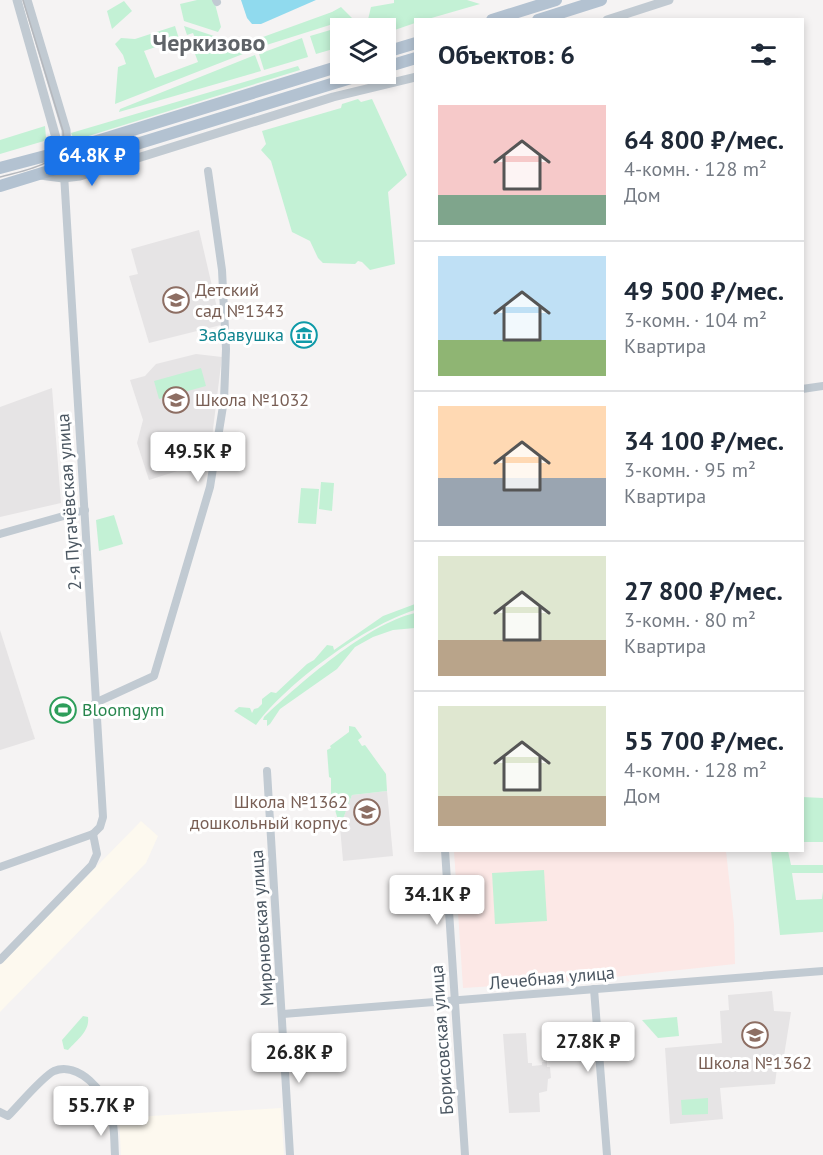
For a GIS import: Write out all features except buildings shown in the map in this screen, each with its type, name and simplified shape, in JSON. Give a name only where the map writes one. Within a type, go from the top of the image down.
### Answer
[{"type":"main road","points":[[498,18],[556,0]]},
{"type":"main road","points":[[544,18],[602,0]]},
{"type":"main road","points":[[396,49],[414,44]]},
{"type":"main road","points":[[396,64],[414,59]]},
{"type":"main road","points":[[0,168],[64,151],[330,69]]},
{"type":"main road","points":[[0,186],[37,174],[64,172],[333,84]]},
{"type":"street","points":[[17,0],[64,151]]},
{"type":"street","points":[[27,0],[66,130],[64,172],[80,176],[333,97],[414,77]]},
{"type":"street","points":[[613,18],[669,0]]},
{"type":"street","points":[[95,704],[154,676],[213,474],[224,400],[226,349],[222,270],[208,171]]},
{"type":"street","name":"2-я Пугачёвская улица","points":[[0,960],[92,865],[97,854],[93,834],[100,827],[103,817],[64,172]]},
{"type":"street","points":[[804,389],[823,386]]},
{"type":"street","points":[[0,534],[85,510]]},
{"type":"street","name":"Мироновская улица","points":[[267,771],[290,1155]]},
{"type":"street","points":[[0,867],[93,834]]},
{"type":"street","name":"Борисовская улица","points":[[445,852],[465,1155]]},
{"type":"street","name":"Лечебная улица","points":[[283,1014],[823,971]]},
{"type":"street","points":[[594,989],[607,1155]]},
{"type":"street","points":[[0,1112],[8,1116],[47,1076],[65,1068],[75,1071],[97,1089],[106,1101],[112,1116],[116,1155]]},
{"type":"shaded area","name":"Детский сад №1343","points":[[199,230],[221,325],[149,343],[129,276],[138,274],[131,249]]},
{"type":"shaded area","name":"Школа №1032","points":[[196,354],[222,357],[209,461],[149,480],[137,443],[143,420],[130,380],[145,376],[156,364]]},
{"type":"shaded area","points":[[52,388],[61,503],[0,517],[0,407]]},
{"type":"shaded area","points":[[0,630],[35,739],[0,750]]},
{"type":"shaded area","name":"Школа №1362 дошкольный корпус","points":[[387,791],[393,856],[343,861],[340,827],[352,795]]},
{"type":"shaded area","points":[[141,821],[158,836],[146,863],[0,1012],[0,965]]},
{"type":"shaded area","points":[[454,852],[726,852],[734,924],[735,964],[587,980],[463,988]]},
{"type":"shaded area","points":[[772,991],[774,1011],[791,1012],[783,1062],[777,1068],[775,1084],[720,1088],[723,1119],[670,1124],[665,1048],[722,1043],[720,1011],[729,1010],[728,995]]},
{"type":"shaded area","points":[[526,1033],[528,1063],[532,1063],[532,1066],[542,1065],[542,1062],[547,1061],[551,1078],[548,1079],[547,1091],[539,1093],[540,1112],[509,1113],[503,1034]]},
{"type":"shaded area","points":[[281,1108],[284,1155],[121,1155],[119,1118]]},
{"type":"green space","points":[[197,0],[214,0],[221,27],[218,32],[184,21],[180,4]]},
{"type":"green space","points":[[394,0],[467,0],[480,4],[431,18],[414,18],[414,23],[396,30],[396,18],[368,18],[371,7],[394,3]]},
{"type":"green space","points":[[124,1],[132,11],[112,29],[107,11]]},
{"type":"green space","points":[[341,7],[352,18],[330,18],[330,25],[257,48],[240,41],[252,41]]},
{"type":"green space","points":[[175,26],[179,39],[144,51],[155,78],[198,62],[194,51],[199,48],[193,33],[187,35],[184,26],[229,41],[248,52],[115,104],[118,67],[126,64],[115,44],[121,38],[135,39]]},
{"type":"green space","points":[[330,30],[330,50],[316,54],[310,36]]},
{"type":"green space","points":[[302,38],[308,57],[264,70],[259,54]]},
{"type":"green space","points":[[255,55],[261,71],[119,112],[120,109]]},
{"type":"green space","points":[[298,66],[300,70],[79,139],[73,137],[71,133]]},
{"type":"green space","points":[[358,99],[361,102],[372,99],[407,175],[388,192],[395,264],[370,270],[358,261],[355,264],[323,263],[310,241],[292,232],[271,161],[261,150],[266,144],[262,131],[341,108],[342,104]]},
{"type":"green space","points":[[45,126],[44,141],[0,154],[0,140]]},
{"type":"green space","points":[[201,368],[206,386],[159,399],[154,381]]},
{"type":"green space","points":[[321,482],[334,483],[332,511],[319,509]]},
{"type":"green space","points":[[301,488],[319,489],[316,524],[298,523]]},
{"type":"green space","points":[[114,515],[123,544],[99,551],[96,520]]},
{"type":"green space","points":[[414,604],[414,610],[373,629],[328,657],[287,691],[256,725],[234,711],[239,707],[250,708],[252,713],[262,704],[262,699],[271,692],[276,693],[314,660],[327,645],[333,646],[334,650],[383,616]]},
{"type":"green space","points":[[414,613],[414,628],[393,630],[355,647],[337,669],[280,709],[267,726],[267,720],[263,720],[264,717],[296,688],[335,656],[376,629]]},
{"type":"green space","points":[[349,726],[355,727],[362,737],[358,740],[362,746],[365,745],[386,774],[387,791],[352,795],[340,827],[331,796],[327,750],[349,732]]},
{"type":"green space","points":[[804,797],[823,798],[823,842],[804,842]]},
{"type":"green space","points":[[771,852],[788,852],[791,865],[823,865],[823,873],[792,873],[796,900],[822,899],[823,891],[823,932],[780,935]]},
{"type":"green space","points":[[544,870],[547,921],[495,924],[492,873]]},
{"type":"green space","points":[[83,1016],[88,1017],[85,1031],[68,1050],[64,1049],[62,1040]]},
{"type":"green space","points":[[677,1017],[679,1036],[658,1038],[642,1020]]},
{"type":"green space","points":[[708,1098],[708,1114],[682,1115],[681,1100]]},
{"type":"water","points":[[241,0],[316,0],[261,24],[252,24],[247,18]]},
{"type":"tram line","points":[[0,177],[43,164],[59,152],[63,142],[63,131],[23,0]]},
{"type":"place","name":"Детский сад №1343","points":[[176,300]]},
{"type":"place","name":"Забавушка","points":[[304,335]]},
{"type":"place","name":"Школа №1032","points":[[176,400]]},
{"type":"place","name":"Bloomgym","points":[[63,710]]},
{"type":"place","name":"Школа №1362 дошкольный корпус","points":[[367,812]]},
{"type":"place","name":"Школа №1362","points":[[755,1035]]},
{"type":"district","name":"Черкизово","points":[[209,43]]}]
